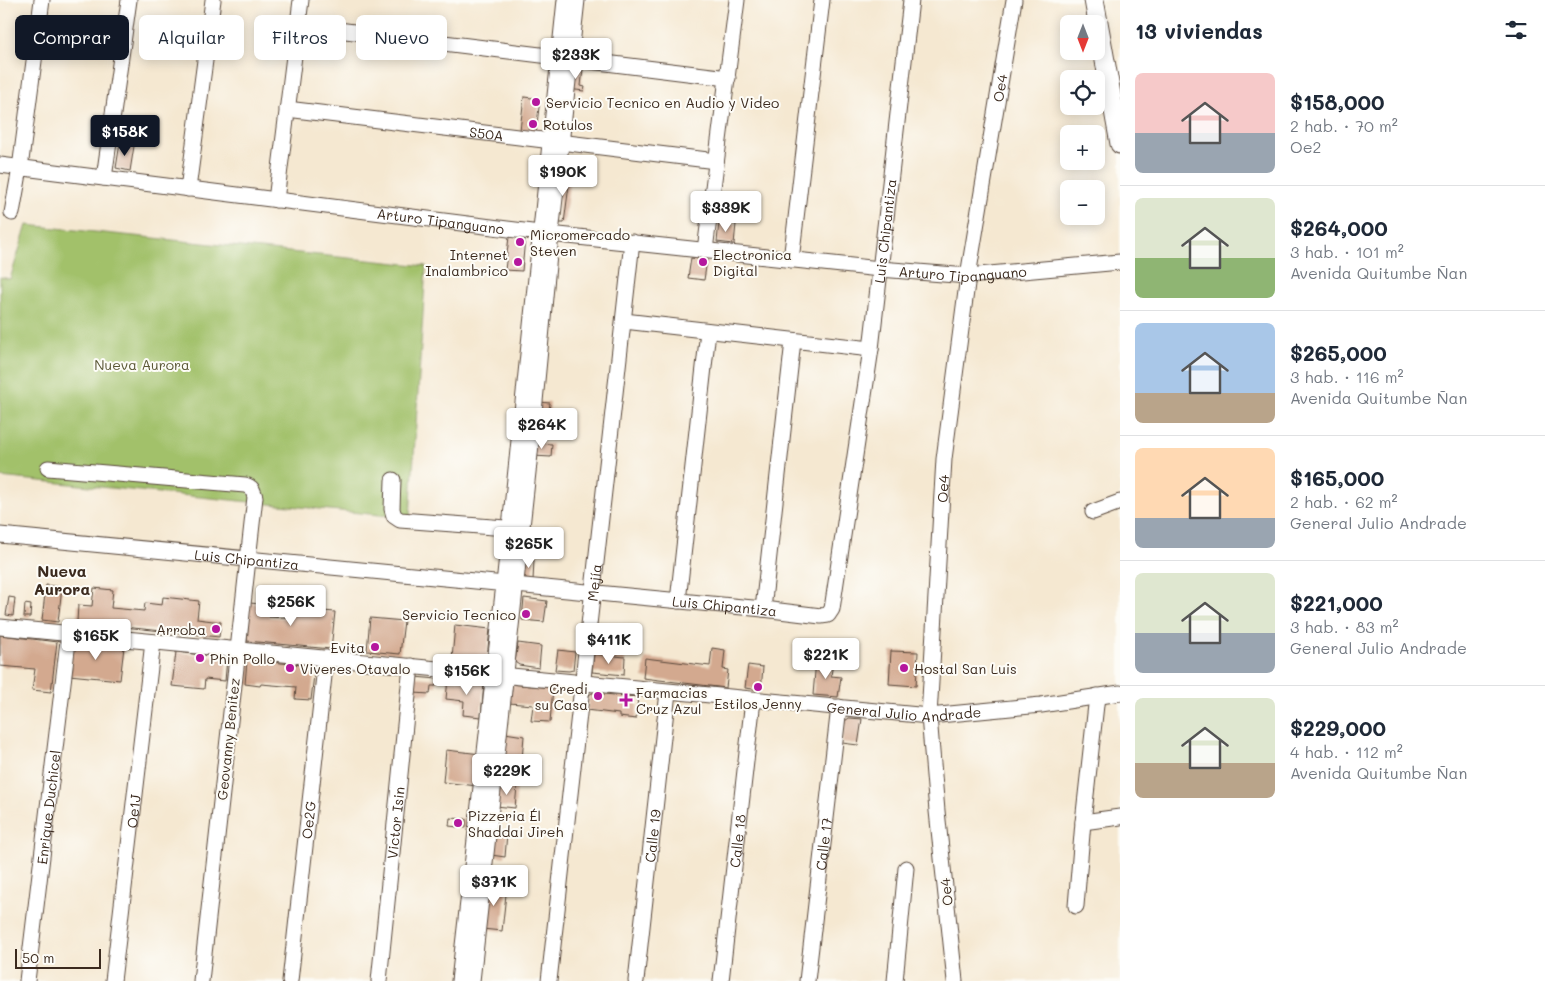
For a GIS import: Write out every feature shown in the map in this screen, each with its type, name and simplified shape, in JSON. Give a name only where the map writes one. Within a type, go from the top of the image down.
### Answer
[{"type":"main road","points":[[1094,0],[1115,80],[1120,144]]},
{"type":"street","points":[[12,213],[20,168],[42,0]]},
{"type":"street","points":[[104,178],[129,0]]},
{"type":"street","points":[[188,189],[213,0]]},
{"type":"street","points":[[299,15],[300,0]]},
{"type":"street","points":[[459,981],[510,585],[564,58],[565,0]]},
{"type":"street","points":[[564,58],[577,0]]},
{"type":"street","points":[[705,250],[738,0]]},
{"type":"street","points":[[791,260],[822,0]]},
{"type":"street","name":"Luis Chipantiza","points":[[0,535],[821,616],[828,615],[832,609],[871,349],[911,0]]},
{"type":"street","name":"Oe4","points":[[955,981],[929,716],[944,459],[968,276],[1014,0]]},
{"type":"street","points":[[346,31],[728,78]]},
{"type":"street","points":[[276,200],[293,60]]},
{"type":"street","name":"S50A","points":[[287,109],[716,161]]},
{"type":"street","name":"Arturo Tipanguano","points":[[0,165],[546,233],[880,269],[968,276],[1120,262]]},
{"type":"street","name":"Mejía","points":[[549,981],[632,242]]},
{"type":"street","points":[[624,322],[871,349]]},
{"type":"street","points":[[678,601],[708,331]]},
{"type":"street","points":[[763,609],[793,341]]},
{"type":"street","name":"Geovanny Benitez","points":[[48,468],[245,484],[254,490],[256,497],[202,981]]},
{"type":"street","points":[[393,480],[392,509],[394,516],[400,520],[515,529]]},
{"type":"street","points":[[1093,512],[1120,502]]},
{"type":"street","name":"General Julio Andrade","points":[[0,627],[929,716],[1041,706],[1120,693]]},
{"type":"street","name":"Enrique Duchicel","points":[[27,981],[69,633]]},
{"type":"street","name":"Oe1J","points":[[113,981],[153,642]]},
{"type":"street","name":"Oe2G","points":[[290,981],[326,658]]},
{"type":"street","name":"Victor Isin","points":[[379,981],[411,666]]},
{"type":"street","points":[[472,981],[499,675]]},
{"type":"street","name":"Calle 19","points":[[636,981],[668,692]]},
{"type":"street","points":[[1076,906],[1097,696]]},
{"type":"street","name":"Calle 18","points":[[721,981],[753,700]]},
{"type":"street","name":"Calle 17","points":[[807,981],[839,707]]},
{"type":"street","points":[[1083,822],[1120,817]]},
{"type":"street","points":[[895,981],[906,868]]},
{"type":"green space","name":"Nueva Aurora","points":[[27,225],[426,266],[410,518],[0,477],[0,277],[10,279]]},
{"type":"building","points":[[576,44],[590,45],[589,52],[575,50]]},
{"type":"building","points":[[571,68],[583,69],[581,86],[585,87],[584,91],[568,89]]},
{"type":"building","points":[[524,97],[540,99],[536,132],[520,130]]},
{"type":"building","points":[[120,143],[134,146],[130,171],[116,168]]},
{"type":"building","points":[[559,177],[570,178],[564,223],[559,223]]},
{"type":"building","points":[[719,222],[736,224],[734,244],[717,242]]},
{"type":"building","points":[[509,237],[525,238],[522,271],[505,270]]},
{"type":"building","points":[[691,258],[707,260],[704,280],[688,278]]},
{"type":"building","points":[[538,402],[550,403],[548,420],[537,419]]},
{"type":"building","points":[[534,443],[552,444],[551,457],[533,456]]},
{"type":"building","points":[[525,559],[534,560],[533,580],[528,580],[524,575]]},
{"type":"building","points":[[46,585],[62,587],[58,622],[42,620]]},
{"type":"building","points":[[94,588],[113,590],[111,608],[144,611],[145,603],[162,605],[163,597],[199,601],[197,619],[221,622],[219,637],[77,622],[78,605],[92,606]]},
{"type":"building","points":[[9,597],[15,598],[13,616],[6,615]]},
{"type":"building","points":[[524,598],[547,601],[544,622],[522,620]]},
{"type":"building","points":[[250,603],[270,605],[269,617],[285,618],[286,608],[335,612],[331,649],[247,641]]},
{"type":"building","points":[[25,604],[31,605],[30,617],[24,617]]},
{"type":"building","points":[[370,618],[404,621],[400,654],[367,651]]},
{"type":"building","points":[[455,625],[490,629],[487,658],[481,662],[452,659]]},
{"type":"building","points":[[0,635],[57,642],[51,692],[32,690],[35,669],[0,666]]},
{"type":"building","points":[[73,641],[124,647],[120,680],[69,675]]},
{"type":"building","points":[[518,643],[541,646],[539,668],[519,665],[515,662]]},
{"type":"building","points":[[712,648],[725,650],[723,669],[728,670],[726,688],[643,678],[645,658],[710,666]]},
{"type":"building","points":[[558,650],[575,652],[573,670],[555,670]]},
{"type":"building","name":"Hostal San Luis","points":[[891,651],[918,652],[916,686],[889,684]]},
{"type":"building","points":[[176,652],[227,658],[225,681],[205,679],[204,689],[172,686]]},
{"type":"building","points":[[594,654],[625,657],[624,675],[592,672]]},
{"type":"building","points":[[247,660],[315,666],[311,700],[295,699],[296,687],[245,684]]},
{"type":"building","points":[[816,660],[833,662],[831,676],[841,677],[838,697],[813,695]]},
{"type":"building","points":[[748,665],[763,667],[761,690],[745,688]]},
{"type":"building","points":[[415,677],[437,679],[436,686],[431,686],[430,694],[414,693]]},
{"type":"building","points":[[448,679],[484,683],[481,717],[463,715],[464,701],[446,699]]},
{"type":"building","points":[[510,684],[553,688],[550,722],[531,721],[533,705],[509,703]]},
{"type":"building","points":[[592,693],[638,697],[636,719],[619,717],[619,714],[587,710],[589,695]]},
{"type":"building","points":[[849,718],[862,719],[858,745],[842,743],[845,721]]},
{"type":"building","points":[[505,733],[524,736],[522,759],[502,757]]},
{"type":"building","points":[[446,750],[481,754],[477,786],[443,782]]},
{"type":"building","points":[[498,784],[517,786],[515,808],[496,806]]},
{"type":"building","name":"Pizzeria Él Shaddai Jireh","points":[[450,818],[466,819],[466,828],[449,826]]},
{"type":"building","points":[[493,831],[507,833],[505,857],[491,855]]},
{"type":"building","points":[[487,883],[507,885],[502,931],[482,929]]},
{"type":"place","name":"Servicio Tecnico en Audio y Video","points":[[536,102]]},
{"type":"place","name":"Rotulos","points":[[533,124]]},
{"type":"place","name":"Micromercado Steven","points":[[520,242]]},
{"type":"place","name":"Internet Inalambrico","points":[[518,262]]},
{"type":"place","name":"Electronica Digital","points":[[703,262]]},
{"type":"place","name":"Servicio Tecnico","points":[[526,614]]},
{"type":"place","name":"Arroba","points":[[216,629]]},
{"type":"place","name":"Evita","points":[[375,647]]},
{"type":"place","name":"Phin Pollo","points":[[200,658]]},
{"type":"place","name":"Viveres Otavalo","points":[[290,668]]},
{"type":"place","name":"Hostal San Luis","points":[[904,668]]},
{"type":"place","name":"Estilos Jenny","points":[[758,687]]},
{"type":"place","name":"Credi su Casa","points":[[598,696]]},
{"type":"place","name":"Farmacias Cruz Azul","points":[[626,700]]},
{"type":"place","name":"Pizzeria Él Shaddai Jireh","points":[[458,823]]},
{"type":"district","name":"Nueva Aurora","points":[[62,579]]}]
